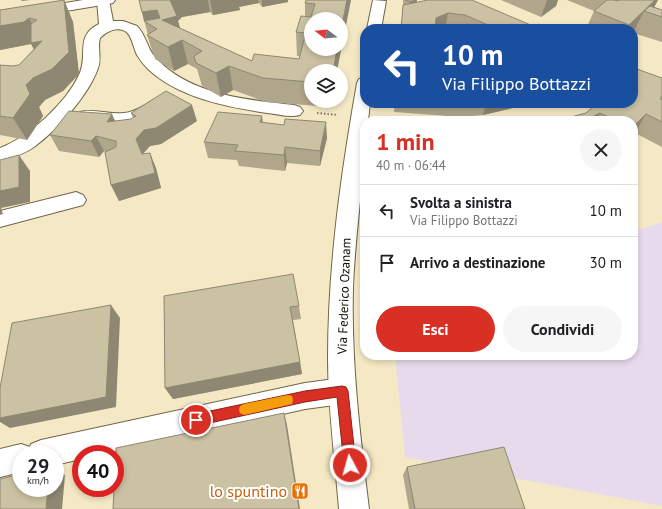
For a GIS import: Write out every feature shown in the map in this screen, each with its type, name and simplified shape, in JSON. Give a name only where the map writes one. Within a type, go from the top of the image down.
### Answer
[{"type":"street","points":[[0,18],[106,0],[107,26]]},
{"type":"street","points":[[375,24],[380,0]]},
{"type":"street","points":[[0,155],[26,143],[41,132],[81,86],[88,74],[92,60],[92,39],[99,31],[107,26],[122,24],[132,28],[137,35],[145,54],[152,63],[164,74],[204,95],[221,100],[294,111]]},
{"type":"street","points":[[59,112],[128,120],[162,102],[185,86]]},
{"type":"street","name":"Via Federico Ozanam","points":[[354,509],[342,391],[342,295],[349,196],[361,108]]},
{"type":"street","points":[[0,220],[76,200]]},
{"type":"street","points":[[64,449],[305,396],[342,391]]},
{"type":"street","points":[[0,463],[12,460]]},
{"type":"path","points":[[294,111],[359,117]]},
{"type":"shaded area","points":[[662,222],[662,506],[405,457],[395,360],[638,360],[638,230]]},
{"type":"building","points":[[64,0],[69,52],[52,69],[33,78],[26,85],[30,94],[13,118],[0,116],[0,65],[19,65],[42,41],[31,43],[31,24],[37,20],[29,18],[24,22],[0,26],[0,10]]},
{"type":"building","points":[[139,0],[170,0],[177,16],[162,20],[252,61],[254,54],[299,59],[304,40],[304,56],[336,56],[334,64],[304,64],[304,81],[263,78],[229,66],[216,73],[196,63],[194,56],[202,51],[182,40],[168,47],[147,35],[157,29],[144,21],[160,18],[157,10],[142,12]]},
{"type":"building","points":[[306,0],[347,0],[345,12],[313,12],[315,4],[305,3]]},
{"type":"building","points":[[405,0],[416,0],[410,2]]},
{"type":"building","points":[[428,0],[472,0],[528,24],[486,24],[465,15],[448,13],[436,18],[435,24],[401,24],[403,5]]},
{"type":"building","points":[[607,0],[655,0],[630,24],[626,24],[594,11]]},
{"type":"building","points":[[650,6],[662,10],[662,17],[644,11]]},
{"type":"building","points":[[301,16],[304,16],[304,33],[296,32]]},
{"type":"building","points":[[638,69],[662,78],[662,96],[660,99],[662,99],[662,122],[646,114],[638,122],[638,116],[606,116],[600,113],[594,116],[575,116],[586,113],[592,108],[638,108]]},
{"type":"building","points":[[166,91],[192,105],[156,128],[144,130],[136,139],[142,154],[150,153],[155,173],[111,185],[105,152],[116,147],[116,141],[96,136],[91,141],[50,135],[69,111],[112,114],[107,122],[131,119],[136,116],[131,113]]},
{"type":"building","points":[[218,112],[262,116],[260,122],[284,125],[285,119],[326,122],[320,151],[285,147],[284,155],[235,151],[238,145],[204,142]]},
{"type":"building","points":[[19,155],[19,187],[0,191],[0,160]]},
{"type":"building","points":[[293,274],[299,306],[290,307],[300,362],[165,388],[164,296]]},
{"type":"building","points":[[111,305],[106,397],[0,418],[0,388],[12,323]]},
{"type":"building","points":[[284,413],[299,509],[113,509],[114,497],[124,497],[124,446]]},
{"type":"building","points":[[504,447],[525,509],[415,509],[407,467]]},
{"type":"building","points":[[12,476],[12,497],[47,497],[46,509],[0,509],[0,479]]},
{"type":"slow traffic","points":[[244,410],[288,400]]},
{"type":"place","name":"lo spuntino","points":[[300,491]]},
{"type":"route","points":[[196,420],[305,396],[342,391],[350,465]]}]
